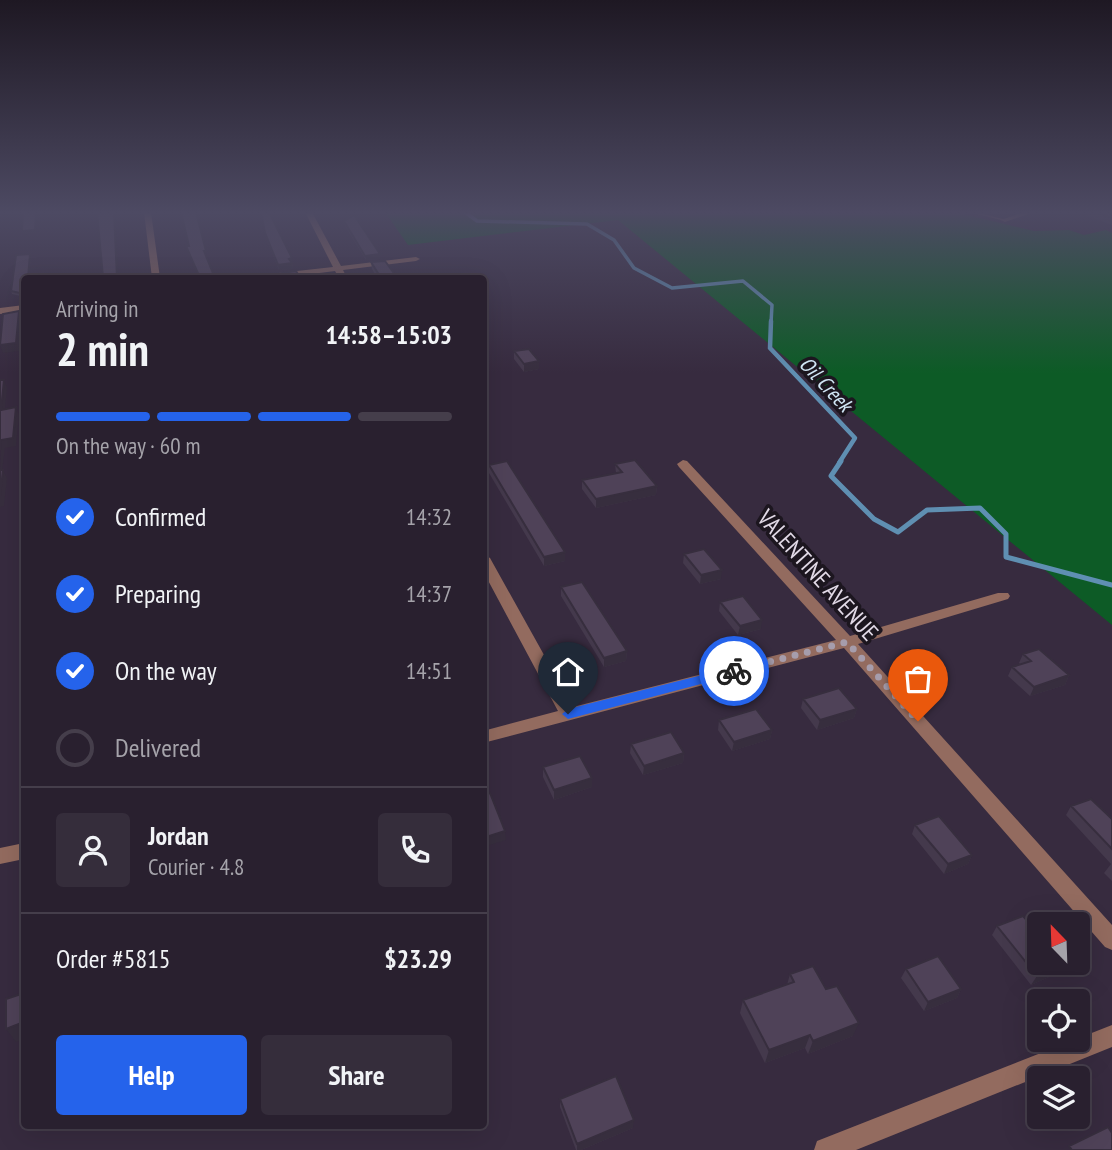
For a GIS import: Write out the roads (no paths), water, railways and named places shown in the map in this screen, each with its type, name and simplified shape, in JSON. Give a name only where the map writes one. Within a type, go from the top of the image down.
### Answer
[{"type":"street","points":[[336,266],[341,275]]},
{"type":"street","points":[[287,275],[364,266]]},
{"type":"street","points":[[0,311],[21,308]]},
{"type":"street","name":"VALENTINE AVENUE","points":[[683,464],[847,642],[1112,940]]},
{"type":"street","points":[[487,565],[568,714]]},
{"type":"street","points":[[487,736],[847,642],[1003,596]]},
{"type":"street","points":[[0,856],[21,852]]},
{"type":"street","points":[[826,1150],[1112,1036]]},
{"type":"waterway","name":"Oil Creek","points":[[632,266],[672,288],[743,281],[772,305],[771,323]]},
{"type":"waterway","name":"Oil Creek","points":[[771,321],[770,348],[855,438],[839,463]]},
{"type":"waterway","name":"Oil Creek","points":[[841,461],[831,476],[874,519],[898,532],[927,510],[980,508],[1006,534],[1006,557],[1112,585]]}]
